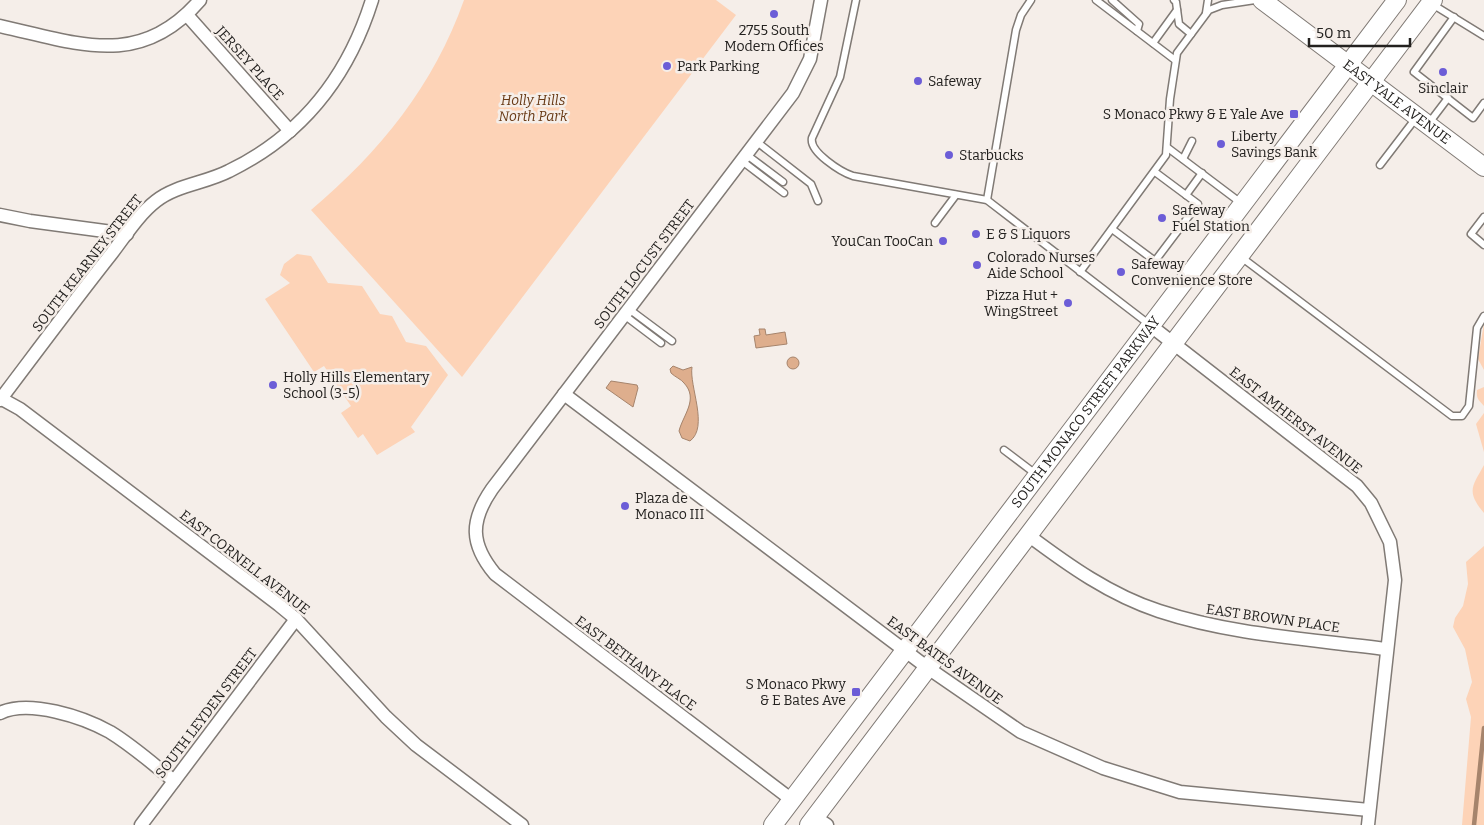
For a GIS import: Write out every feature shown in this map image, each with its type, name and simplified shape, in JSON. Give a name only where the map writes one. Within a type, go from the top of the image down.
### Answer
[{"type":"main road","name":"EAST YALE AVENUE","points":[[1262,0],[1484,167]]},
{"type":"main road","name":"SOUTH MONACO STREET PARKWAY","points":[[773,825],[1397,0]]},
{"type":"main road","name":"SOUTH MONACO STREET PARKWAY","points":[[817,822],[928,668],[1432,2]]},
{"type":"street","points":[[0,26],[81,44],[107,47],[149,39],[187,15],[200,0]]},
{"type":"street","name":"SOUTH KEARNEY STREET","points":[[0,399],[147,209],[160,198],[175,190],[204,182],[230,171],[290,131],[309,113],[341,73],[362,31],[372,0]]},
{"type":"street","name":"SOUTH LOCUST STREET","points":[[476,538],[476,517],[484,500],[757,142],[804,74],[813,46],[821,0]]},
{"type":"street","name":"JERSEY PLACE","points":[[187,15],[290,131]]},
{"type":"street","points":[[0,214],[30,221],[127,234]]},
{"type":"street","name":"EAST AMHERST AVENUE","points":[[1151,326],[1340,472],[1371,502],[1390,542],[1395,580],[1368,825]]},
{"type":"street","name":"EAST BATES AVENUE","points":[[564,394],[928,668],[1021,732],[1111,770],[1180,792],[1369,810]]},
{"type":"street","name":"EAST CORNELL AVENUE","points":[[0,399],[66,444],[296,619],[386,717],[416,745],[522,825]]},
{"type":"street","name":"EAST BROWN PLACE","points":[[1028,535],[1060,559],[1102,586],[1157,611],[1218,628],[1386,649]]},
{"type":"street","name":"EAST BETHANY PLACE","points":[[476,538],[486,563],[508,584],[792,800]]},
{"type":"street","name":"SOUTH LEYDEN STREET","points":[[141,825],[296,619]]},
{"type":"street","points":[[0,713],[21,707],[33,707],[93,725],[115,736],[174,781]]},
{"type":"lane","points":[[856,0],[840,77],[816,130],[812,146],[848,174],[987,200],[1151,326]]},
{"type":"lane","points":[[987,200],[1016,30],[1021,15],[1031,0]]},
{"type":"lane","points":[[1096,0],[1175,60]]},
{"type":"lane","points":[[1112,0],[1140,24],[1137,31]]},
{"type":"lane","points":[[1174,0],[1176,2],[1179,24],[1191,34]]},
{"type":"lane","points":[[1206,14],[1208,0]]},
{"type":"lane","points":[[1243,204],[1166,145],[1177,53],[1206,14],[1222,5],[1255,0]]},
{"type":"lane","points":[[1432,2],[1484,36]]},
{"type":"lane","points":[[1153,43],[1177,10]]},
{"type":"lane","points":[[1454,17],[1414,72],[1473,118],[1484,103]]},
{"type":"lane","points":[[1380,165],[1422,121],[1448,98]]},
{"type":"lane","points":[[1183,159],[1192,141]]},
{"type":"lane","points":[[757,142],[809,182],[818,201]]},
{"type":"lane","points":[[1080,272],[1155,172],[1168,148]]},
{"type":"lane","points":[[744,158],[783,182]]},
{"type":"lane","points":[[744,158],[784,193]]},
{"type":"lane","points":[[1112,228],[1155,261],[1198,204],[1155,172]]},
{"type":"lane","points":[[1186,195],[1202,173]]},
{"type":"lane","points":[[935,223],[956,195]]},
{"type":"lane","points":[[1484,217],[1471,234],[1484,245]]},
{"type":"lane","points":[[1240,256],[1452,416],[1462,416],[1469,406],[1477,328],[1484,316]]},
{"type":"lane","points":[[627,312],[672,341]]},
{"type":"lane","points":[[627,312],[661,343]]},
{"type":"lane","points":[[1004,450],[1038,476]]},
{"type":"green space","name":"Holly Hills North Park","points":[[464,0],[716,0],[736,15],[462,377],[311,210],[360,165],[382,140],[421,89],[452,31]]},
{"type":"green space","points":[[297,254],[311,256],[328,283],[362,286],[380,314],[392,316],[406,342],[426,346],[448,375],[411,427],[415,432],[377,455],[363,434],[358,438],[341,413],[351,406],[324,366],[314,372],[265,299],[290,283],[280,275],[284,264]]},
{"type":"green space","points":[[1484,323],[1484,370],[1478,359]]},
{"type":"green space","points":[[1484,387],[1484,406],[1478,399],[1477,390]]},
{"type":"green space","points":[[1484,413],[1484,452],[1476,424]]},
{"type":"green space","points":[[1484,465],[1484,513],[1478,506],[1473,489]]},
{"type":"green space","points":[[1484,546],[1484,825],[1462,825],[1471,717],[1466,699],[1472,682],[1465,649],[1453,627],[1455,618],[1463,606],[1468,584],[1466,562]]},
{"type":"shaded area","points":[[759,329],[765,329],[766,335],[785,332],[787,344],[756,348],[754,336],[760,335]]},
{"type":"shaded area","points":[[793,357],[799,363],[793,369],[787,363]]},
{"type":"shaded area","points":[[673,366],[683,370],[692,367],[698,426],[695,435],[690,441],[682,438],[679,431],[689,407],[690,395],[684,383],[671,373],[670,369]]},
{"type":"shaded area","points":[[611,381],[637,385],[638,388],[633,407],[606,388]]},
{"type":"waterway","points":[[1474,825],[1484,728]]},
{"type":"place","name":"2755 South Modern Offices","points":[[774,14]]},
{"type":"place","name":"Park Parking","points":[[667,66]]},
{"type":"place","name":"Sinclair","points":[[1443,72]]},
{"type":"place","name":"Safeway","points":[[918,81]]},
{"type":"place","name":"S Monaco Pkwy & E Yale Ave","points":[[1294,114]]},
{"type":"place","name":"Liberty Savings Bank","points":[[1221,144]]},
{"type":"place","name":"Starbucks","points":[[949,155]]},
{"type":"place","name":"Safeway Fuel Station","points":[[1162,218]]},
{"type":"place","name":"E & S Liquors","points":[[976,234]]},
{"type":"place","name":"YouCan TooCan","points":[[943,241]]},
{"type":"place","name":"Colorado Nurses Aide School","points":[[977,265]]},
{"type":"place","name":"Safeway Convenience Store","points":[[1121,272]]},
{"type":"place","name":"Pizza Hut + WingStreet","points":[[1068,303]]},
{"type":"place","name":"Holly Hills Elementary School (3-5)","points":[[273,385]]},
{"type":"place","name":"Plaza de Monaco III","points":[[625,506]]},
{"type":"place","name":"S Monaco Pkwy & E Bates Ave","points":[[856,692]]}]
